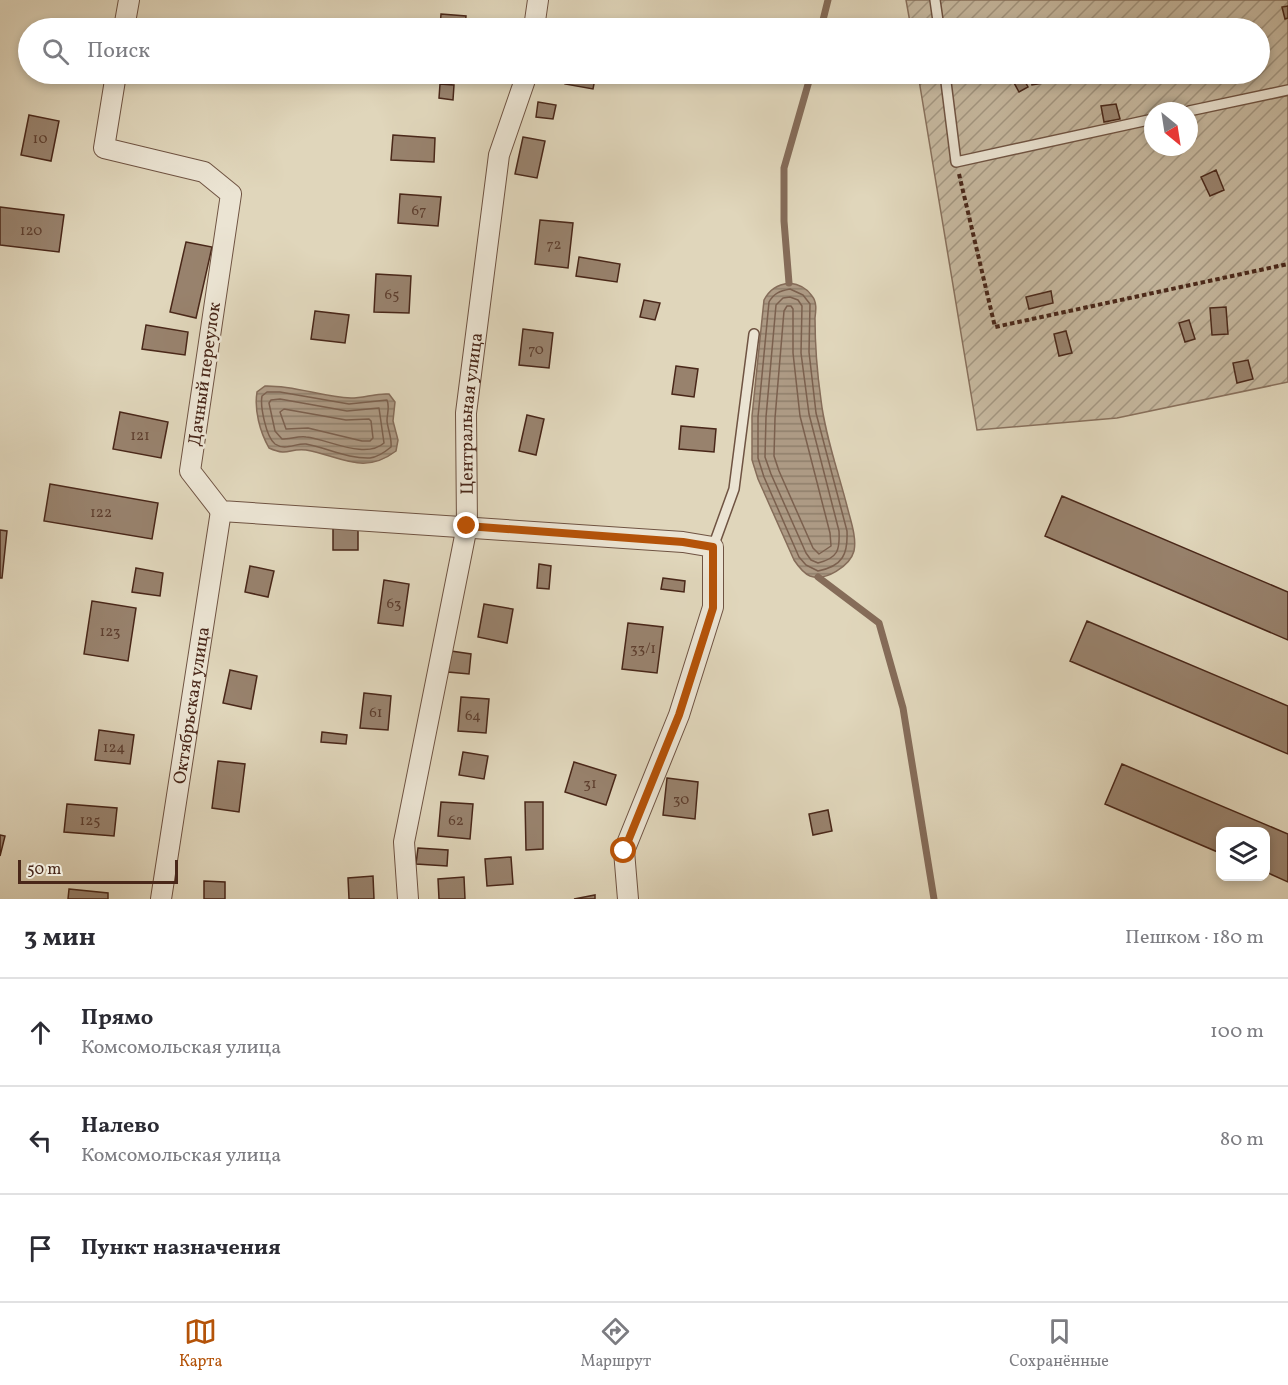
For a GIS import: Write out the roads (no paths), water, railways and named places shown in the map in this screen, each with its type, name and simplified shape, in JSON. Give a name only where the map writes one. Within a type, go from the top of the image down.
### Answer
[{"type":"street","points":[[126,18],[129,0]]},
{"type":"street","points":[[535,18],[538,0]]},
{"type":"street","name":"Дачный переулок","points":[[114,84],[104,148],[204,172],[231,194],[190,471],[221,511]]},
{"type":"street","name":"Центральная улица","points":[[408,899],[405,842],[467,526],[466,413],[499,155],[524,84]]},
{"type":"street","points":[[221,511],[467,526],[683,542],[713,547],[713,608],[679,715],[624,851],[628,899]]},
{"type":"street","name":"Октябрьская улица","points":[[161,899],[221,511]]},
{"type":"lane","points":[[935,0],[938,18]]},
{"type":"lane","points":[[946,84],[956,162],[1144,121]]},
{"type":"lane","points":[[1198,109],[1288,90]]},
{"type":"lane","points":[[713,547],[734,489],[754,334]]},
{"type":"water","points":[[789,283],[799,285],[814,298],[816,359],[823,413],[855,540],[854,551],[848,562],[823,577],[807,575],[794,560],[758,479],[752,460],[752,416],[764,300],[774,288]]},
{"type":"water","points":[[265,386],[287,387],[351,398],[389,394],[395,402],[393,421],[398,440],[396,451],[373,462],[362,463],[306,450],[285,452],[269,448],[260,428],[256,406],[257,392]]},
{"type":"waterway","points":[[824,18],[828,0]]},
{"type":"waterway","points":[[789,283],[784,221],[784,168],[808,84]]},
{"type":"waterway","points":[[818,577],[879,623],[903,708],[934,899]]}]
